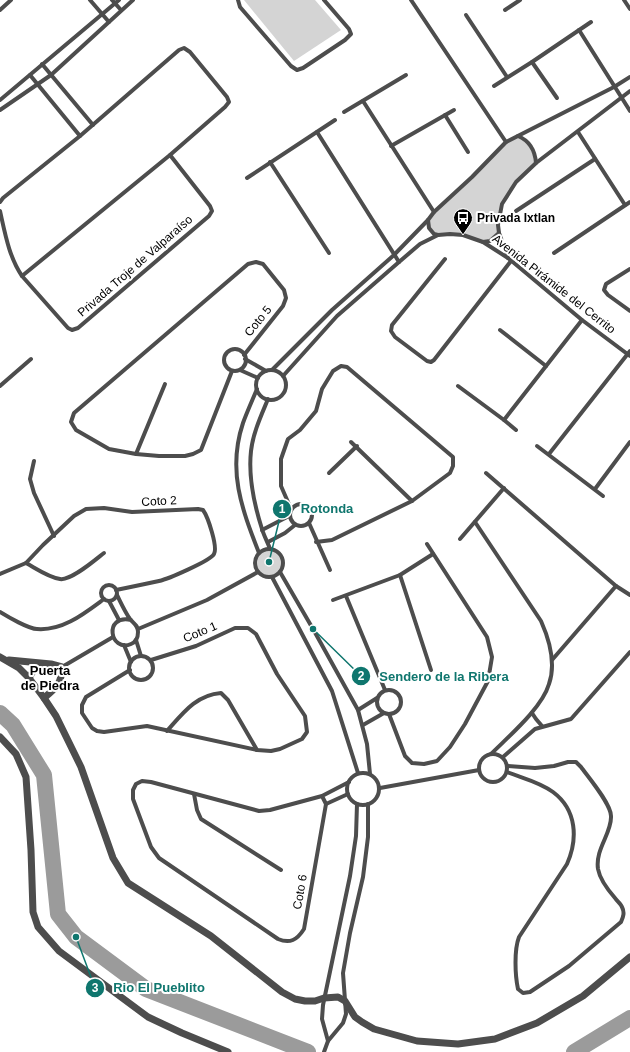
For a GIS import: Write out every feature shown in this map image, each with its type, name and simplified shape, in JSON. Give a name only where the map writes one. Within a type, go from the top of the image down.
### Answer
[{"type":"street","points":[[0,10],[11,0]]},
{"type":"street","points":[[90,0],[109,22]]},
{"type":"street","points":[[0,100],[102,14],[114,2],[119,0]]},
{"type":"street","points":[[0,110],[51,74],[133,0]]},
{"type":"street","points":[[238,0],[240,7],[291,66],[297,70],[303,68],[345,40],[350,34],[349,29],[324,0]]},
{"type":"street","points":[[411,0],[506,142]]},
{"type":"street","points":[[505,10],[520,0]]},
{"type":"street","points":[[624,0],[630,9]]},
{"type":"street","points":[[114,2],[121,10]]},
{"type":"street","points":[[466,15],[507,77]]},
{"type":"street","points":[[494,86],[591,22]]},
{"type":"street","points":[[579,30],[630,111]]},
{"type":"street","points":[[0,202],[93,125],[179,50],[184,48],[190,52],[227,97],[229,102],[170,155],[22,276]]},
{"type":"street","points":[[532,62],[557,98]]},
{"type":"street","points":[[42,64],[93,125]]},
{"type":"street","points":[[30,75],[80,136]]},
{"type":"street","points":[[344,112],[406,76]]},
{"type":"street","points":[[272,370],[332,310],[394,255],[434,212],[472,177],[506,142],[630,77]]},
{"type":"street","points":[[445,259],[392,325],[391,331],[395,337],[427,361],[431,362],[509,260],[498,225],[502,204],[516,182],[536,163],[578,132],[621,97],[630,92]]},
{"type":"street","points":[[363,101],[434,212]]},
{"type":"street","points":[[391,146],[454,110]]},
{"type":"street","points":[[445,115],[468,152]]},
{"type":"street","points":[[247,178],[335,120]]},
{"type":"street","points":[[317,132],[399,262]]},
{"type":"street","points":[[578,132],[625,205]]},
{"type":"street","points":[[518,136],[526,139],[533,148],[536,163]]},
{"type":"street","name":"Privada Troje de Valparaíso","points":[[0,211],[16,267],[22,276],[68,328],[72,330],[78,328],[209,216],[212,211],[210,206],[170,155]]},
{"type":"street","points":[[516,211],[595,159]]},
{"type":"street","points":[[270,162],[329,253]]},
{"type":"street","points":[[554,253],[630,202]]},
{"type":"street","points":[[428,220],[429,228],[434,234],[438,235]]},
{"type":"street","points":[[483,242],[490,241],[499,232]]},
{"type":"street","points":[[283,376],[338,316],[420,244],[438,235]]},
{"type":"street","name":"Avenida Pirámide del Cerrito","points":[[438,235],[463,235],[483,242],[509,260],[582,320],[629,354]]},
{"type":"street","name":"Coto 5","points":[[136,454],[109,449],[76,430],[71,422],[74,413],[248,264],[256,262],[263,264],[284,290],[286,298],[283,306],[245,357]]},
{"type":"street","points":[[630,268],[606,284],[604,290],[608,295],[630,311]]},
{"type":"street","points":[[504,420],[582,320]]},
{"type":"street","points":[[500,330],[546,366]]},
{"type":"street","points":[[258,378],[240,370],[232,371],[228,369],[224,363],[227,352],[238,350],[245,357],[266,371]]},
{"type":"street","points":[[549,454],[629,354]]},
{"type":"street","points":[[240,370],[245,364],[245,357]]},
{"type":"street","points":[[0,386],[31,359]]},
{"type":"street","points":[[291,509],[293,506],[300,504],[308,506],[312,512],[309,523],[302,527],[295,525],[291,521],[291,509],[281,486],[282,459],[288,439],[300,430],[316,411],[322,389],[332,371],[341,366],[347,367],[453,457],[453,466],[450,473],[412,501],[332,540],[316,542]]},
{"type":"street","points":[[272,370],[283,376],[285,381],[284,391],[277,398],[268,399],[261,396],[256,384],[261,374],[272,370]]},
{"type":"street","points":[[165,384],[136,454],[185,456],[201,450],[232,371]]},
{"type":"street","points":[[458,386],[516,430]]},
{"type":"street","points":[[257,389],[243,424],[237,448],[236,471],[240,498],[260,553]]},
{"type":"street","points":[[268,399],[256,429],[251,450],[250,469],[252,493],[262,530],[270,549]]},
{"type":"street","points":[[351,442],[412,501]]},
{"type":"street","points":[[595,489],[630,442]]},
{"type":"street","points":[[328,473],[356,446]]},
{"type":"street","points":[[537,446],[604,496]]},
{"type":"street","points":[[0,574],[26,564],[43,545],[54,536],[34,493],[30,479],[34,461]]},
{"type":"street","points":[[486,473],[616,586],[630,596]]},
{"type":"street","points":[[460,539],[504,488]]},
{"type":"street","name":"Coto 2","points":[[54,536],[74,516],[86,510],[104,508],[132,512],[203,510],[206,515],[215,547],[214,554],[208,560],[161,580],[116,590]]},
{"type":"street","points":[[262,530],[290,516]]},
{"type":"street","points":[[475,522],[541,621],[547,636],[552,660],[550,683],[541,701],[532,713],[491,754],[482,759],[479,770],[484,779],[490,782],[500,781],[505,777],[508,766],[506,761],[498,754],[491,754]]},
{"type":"street","points":[[309,523],[316,542],[330,570]]},
{"type":"street","points":[[268,542],[295,525]]},
{"type":"street","points":[[389,714],[405,756],[412,763],[424,764],[437,761],[450,747],[465,724],[488,681],[492,657],[487,637],[427,544]]},
{"type":"street","points":[[270,549],[278,552],[282,560],[282,568],[280,572],[272,577],[264,576],[258,572],[256,568],[256,560],[260,553],[264,550],[270,549]]},
{"type":"street","points":[[26,564],[50,577],[62,580],[72,576],[104,553]]},
{"type":"street","points":[[333,600],[400,575],[433,554]]},
{"type":"street","points":[[138,628],[207,600],[258,572]]},
{"type":"street","points":[[280,572],[358,710],[367,744],[370,774]]},
{"type":"street","points":[[400,575],[431,670]]},
{"type":"street","points":[[272,577],[332,691],[358,773]]},
{"type":"street","points":[[120,620],[109,601],[104,599],[101,594],[103,587],[111,585],[116,590],[117,595],[131,620],[138,628],[136,640],[141,656]]},
{"type":"street","points":[[552,660],[616,586]]},
{"type":"street","points":[[109,601],[113,600],[117,595]]},
{"type":"street","points":[[346,596],[385,690]]},
{"type":"street","points":[[0,612],[36,629],[57,627],[82,616],[104,599]]},
{"type":"street","points":[[131,620],[120,620],[113,626],[113,637],[117,642],[124,645],[129,645],[136,640]]},
{"type":"street","name":"Coto 1","points":[[150,660],[196,646],[235,628],[248,628],[256,634],[277,674],[305,716],[307,732],[302,739],[280,749],[271,751],[257,750]]},
{"type":"street","points":[[7,660],[51,664],[62,667],[113,637]]},
{"type":"street","points":[[124,645],[131,662],[130,670],[134,677],[137,679],[145,679],[153,671],[152,663],[148,658],[141,656],[131,662]]},
{"type":"street","points":[[502,757],[534,729],[571,719],[630,652]]},
{"type":"street","points":[[0,657],[7,660],[29,678],[44,698],[64,731],[81,767],[113,858],[128,883],[212,936],[282,992],[295,999],[315,1001],[324,998],[338,997],[345,1001],[355,1017],[374,1029],[417,1041],[458,1044],[495,1039],[537,1023],[583,996],[630,957]]},
{"type":"street","points":[[29,678],[35,668],[40,664]]},
{"type":"street","points":[[44,698],[55,690],[60,682],[62,677],[62,667]]},
{"type":"street","points":[[130,670],[86,697],[82,705],[82,713],[92,728],[97,731],[104,732],[147,726],[257,750]]},
{"type":"street","points":[[358,710],[377,698],[385,690],[396,692],[400,697],[399,708],[395,712],[389,714],[384,713],[378,706],[377,698]]},
{"type":"street","points":[[167,731],[196,700],[212,694],[221,693],[228,700],[257,750]]},
{"type":"street","points":[[363,725],[384,713]]},
{"type":"street","points":[[532,713],[542,726]]},
{"type":"street","points":[[0,737],[16,754],[26,777],[31,850],[33,912],[38,927],[59,950],[148,1017],[228,1052]]},
{"type":"street","points":[[507,772],[541,785],[553,792],[570,813],[574,825],[575,838],[572,852],[567,864],[519,937],[517,944],[516,981],[518,989],[523,992],[530,992],[569,966],[621,922],[624,915],[623,907],[602,880],[598,869],[601,847],[610,826],[611,816],[609,807],[581,767],[576,762],[535,768],[508,766]]},
{"type":"street","points":[[380,788],[479,770]]},
{"type":"street","points":[[364,772],[370,774],[377,780],[380,788],[378,795],[374,801],[368,804],[357,804],[348,794],[347,788],[349,782],[358,773],[364,772]]},
{"type":"street","name":"Coto 6","points":[[326,804],[304,929],[299,937],[291,941],[284,942],[278,940],[159,858],[151,847],[133,799],[133,790],[136,784],[142,781],[151,782],[259,811],[270,810],[322,796],[349,782]]},
{"type":"street","points":[[194,794],[197,810],[201,819],[281,870]]},
{"type":"street","points":[[322,796],[326,804],[348,794]]},
{"type":"street","points":[[328,1041],[322,1019],[324,998],[350,876],[356,836],[357,804]]},
{"type":"street","points":[[324,1052],[328,1041],[346,1014],[343,973],[350,933],[363,877],[368,837],[368,804]]},
{"type":"shaded area","points":[[244,0],[315,0],[341,30],[294,61]]},
{"type":"shaded area","points":[[518,136],[533,148],[536,163],[516,182],[502,204],[499,233],[495,237],[483,242],[463,235],[438,235],[431,232],[428,220],[506,142]]},
{"type":"shaded area","points":[[269,549],[279,553],[283,563],[279,573],[269,577],[259,573],[255,563],[259,553]]},
{"type":"waterway","points":[[0,713],[13,725],[44,775],[58,914],[76,937],[146,989],[308,1052]]},
{"type":"waterway","points":[[574,1052],[630,1018]]},
{"type":"place","name":"Privada Ixtlan","points":[[463,235]]},
{"type":"place","name":"Rotonda","points":[[269,562]]},
{"type":"place","name":"Sendero de la Ribera","points":[[313,629]]},
{"type":"place","name":"Rio El Pueblito","points":[[76,937]]},
{"type":"district","name":"Puerta de Piedra","points":[[50,678]]}]
